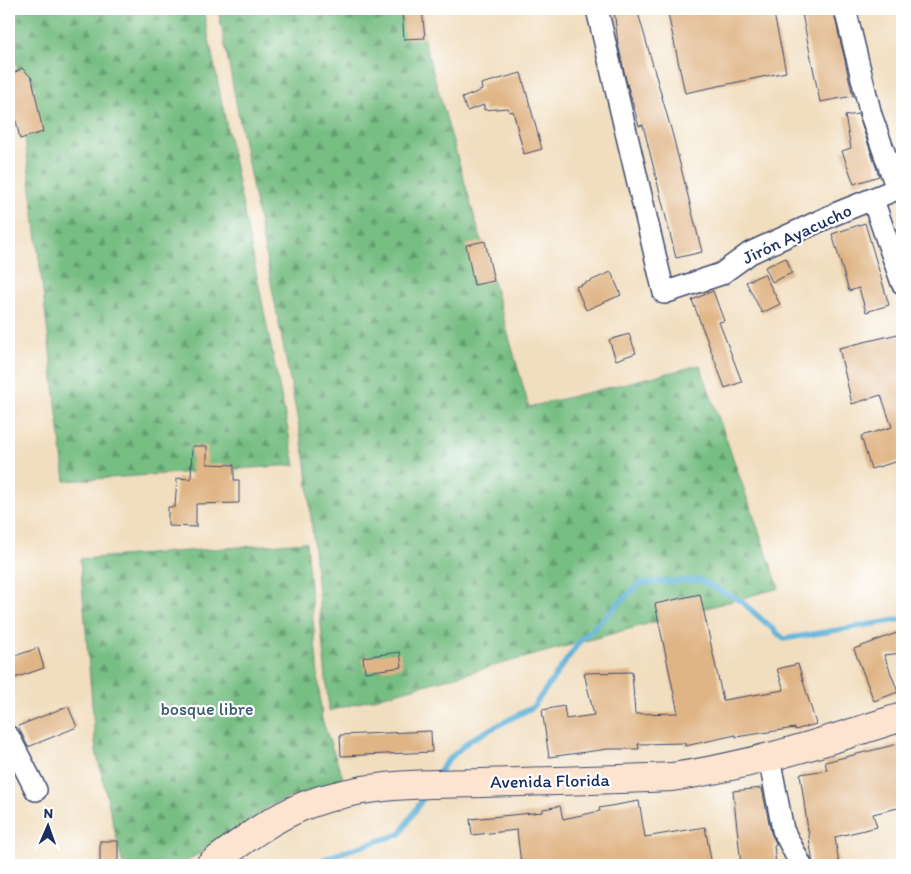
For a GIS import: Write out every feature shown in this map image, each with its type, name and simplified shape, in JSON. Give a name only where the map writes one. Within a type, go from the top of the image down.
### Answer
[{"type":"street","name":"Jirón Ayacucho","points":[[597,9],[664,293],[721,274],[750,253],[834,214],[900,188]]},
{"type":"street","points":[[845,9],[871,115],[900,188]]},
{"type":"street","points":[[873,200],[902,283]]},
{"type":"street","name":"Avenida Florida","points":[[210,865],[261,827],[306,805],[376,787],[672,777],[711,772],[769,757],[902,717]]},
{"type":"street","points":[[9,737],[36,790]]},
{"type":"street","points":[[769,757],[783,830],[801,865]]},
{"type":"green space","points":[[10,9],[203,9],[295,465],[65,481]]},
{"type":"green space","points":[[218,9],[415,9],[529,407],[700,365],[779,588],[329,711],[306,463]]},
{"type":"green space","name":"bosque libre","points":[[306,542],[322,720],[343,778],[271,805],[182,865],[123,865],[96,751],[80,559]]},
{"type":"building","points":[[402,9],[422,9],[425,38],[404,39]]},
{"type":"building","points":[[614,9],[637,9],[673,136],[702,252],[676,258],[643,125],[639,126],[626,80],[618,44]]},
{"type":"building","points":[[667,9],[773,9],[786,72],[685,93]]},
{"type":"building","points":[[801,9],[833,9],[853,96],[820,102]]},
{"type":"building","points":[[22,68],[32,78],[43,132],[20,139],[12,102],[9,103],[9,76]]},
{"type":"building","points":[[521,73],[542,149],[524,154],[513,111],[509,112],[508,108],[484,110],[484,105],[467,111],[462,98],[482,90],[481,84]]},
{"type":"building","points":[[858,114],[879,176],[854,184],[842,151],[851,148],[845,116]]},
{"type":"building","points":[[865,223],[889,305],[866,312],[859,288],[849,291],[832,234]]},
{"type":"building","points":[[485,241],[494,281],[474,285],[466,245]]},
{"type":"building","points":[[786,258],[792,273],[772,282],[765,267]]},
{"type":"building","points":[[611,272],[621,295],[586,310],[576,287]]},
{"type":"building","points":[[764,274],[780,304],[762,313],[746,282]]},
{"type":"building","points":[[713,291],[724,321],[719,322],[742,382],[725,388],[692,300]]},
{"type":"building","points":[[902,333],[902,460],[871,469],[861,436],[892,427],[881,395],[852,404],[839,348]]},
{"type":"building","points":[[629,334],[636,353],[616,360],[609,340]]},
{"type":"building","points":[[192,446],[207,446],[207,464],[234,465],[234,480],[239,480],[239,503],[196,504],[196,527],[168,526],[168,507],[175,507],[177,478],[191,479]]},
{"type":"building","points":[[700,594],[723,700],[784,690],[777,669],[798,664],[816,724],[795,730],[795,728],[736,737],[736,735],[685,746],[685,743],[638,744],[639,749],[608,749],[549,757],[542,710],[564,706],[566,719],[594,715],[584,673],[632,672],[635,714],[678,713],[655,604]]},
{"type":"building","points":[[902,631],[902,653],[884,655],[898,692],[874,701],[854,649]]},
{"type":"building","points":[[38,648],[44,668],[9,680],[9,658]]},
{"type":"building","points":[[400,652],[402,667],[365,672],[363,657]]},
{"type":"building","points":[[68,706],[77,727],[28,747],[18,726]]},
{"type":"building","points":[[431,731],[432,752],[341,756],[340,735]]},
{"type":"building","points":[[902,743],[902,789],[898,790],[902,807],[873,814],[877,827],[835,837],[839,865],[813,865],[800,774],[827,770],[825,762]]},
{"type":"building","points":[[762,788],[771,833],[777,845],[774,845],[776,865],[741,865],[733,791]]},
{"type":"building","points":[[639,801],[645,837],[705,827],[712,865],[521,865],[517,830],[472,835],[470,819],[543,812],[543,809],[560,806],[563,819],[600,811],[599,808]]},
{"type":"building","points":[[100,841],[118,841],[118,865],[100,865]]},
{"type":"waterway","points":[[437,776],[446,762],[470,740],[533,707],[580,641],[640,583],[700,580],[741,601],[784,639],[902,619]]},
{"type":"waterway","points":[[310,865],[331,856],[400,834],[427,792]]}]
